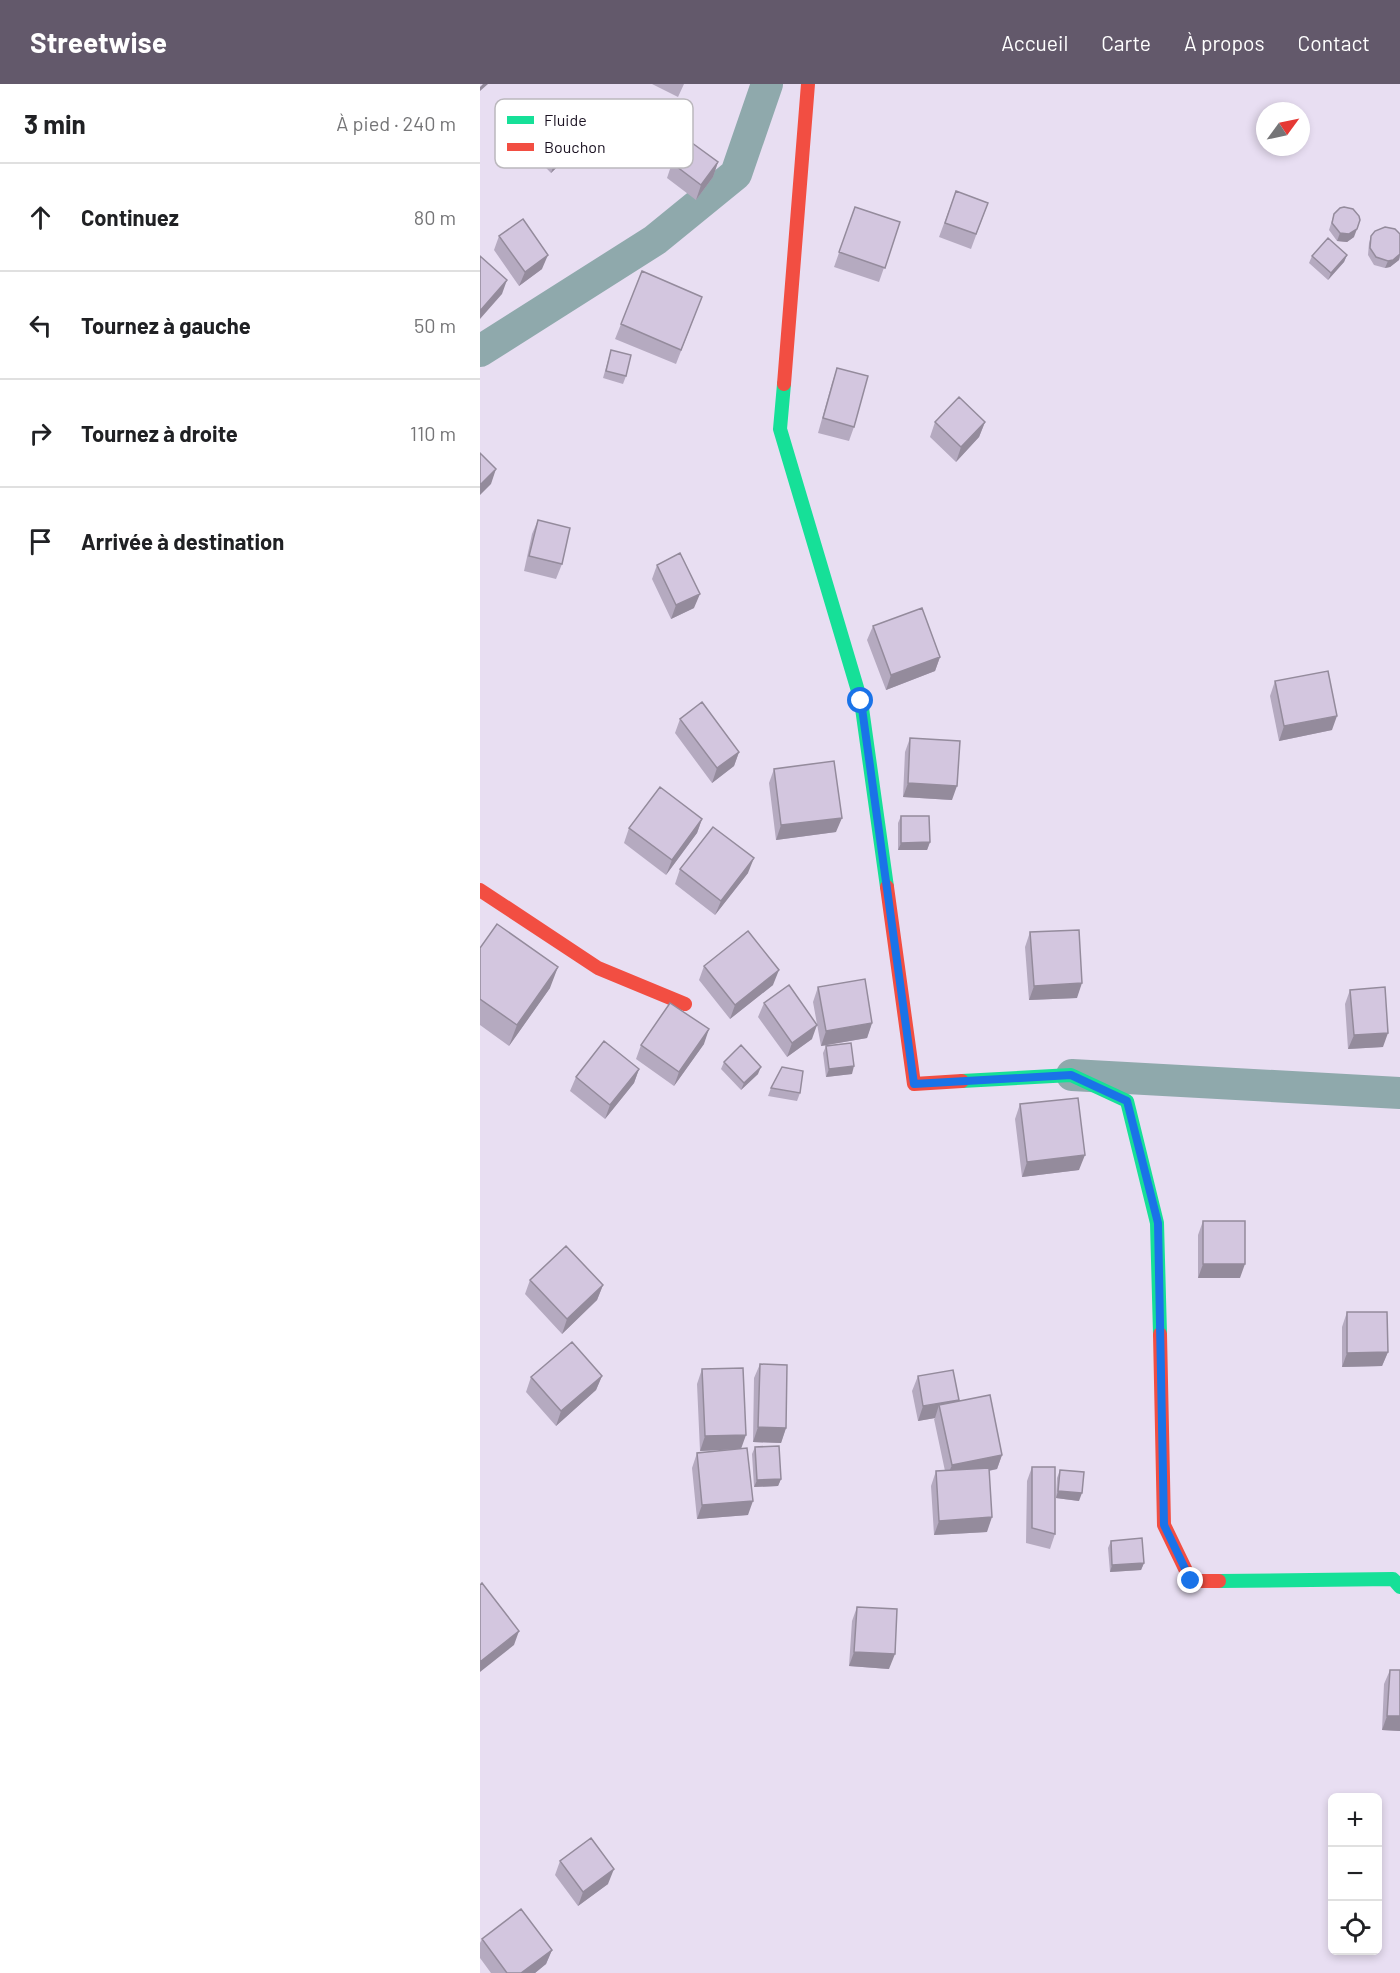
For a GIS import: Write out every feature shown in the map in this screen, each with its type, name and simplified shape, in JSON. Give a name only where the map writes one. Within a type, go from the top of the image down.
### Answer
[{"type":"street","points":[[480,351],[656,240],[736,174],[767,84]]},
{"type":"street","points":[[808,84],[780,429],[861,701],[914,1084],[1071,1075],[1400,1093]]},
{"type":"street","points":[[480,890],[598,968],[685,1004]]},
{"type":"street","points":[[1071,1075],[1127,1101],[1158,1223],[1164,1525],[1191,1581],[1394,1579],[1400,1587]]},
{"type":"building","points":[[693,144],[718,162],[701,185],[679,168],[693,168]]},
{"type":"building","points":[[956,191],[988,203],[976,234],[945,223]]},
{"type":"building","points":[[855,207],[900,222],[885,268],[839,252]]},
{"type":"building","points":[[1344,207],[1353,209],[1360,220],[1357,229],[1349,234],[1340,233],[1332,223],[1334,214]]},
{"type":"building","points":[[523,219],[548,255],[525,272],[499,236]]},
{"type":"building","points":[[1385,227],[1395,229],[1400,234],[1400,254],[1388,261],[1376,257],[1370,248],[1371,236],[1375,231]]},
{"type":"building","points":[[1328,238],[1347,255],[1331,273],[1312,256]]},
{"type":"building","points":[[480,256],[507,280],[480,311]]},
{"type":"building","points":[[642,271],[702,297],[681,350],[621,324]]},
{"type":"building","points":[[611,350],[631,355],[626,376],[606,371]]},
{"type":"building","points":[[837,368],[868,376],[854,427],[823,418]]},
{"type":"building","points":[[959,397],[985,422],[961,447],[935,422]]},
{"type":"building","points":[[480,453],[496,469],[480,485]]},
{"type":"building","points":[[538,520],[570,528],[562,564],[529,556]]},
{"type":"building","points":[[680,553],[700,594],[676,605],[657,565]]},
{"type":"building","points":[[922,608],[940,657],[891,675],[873,626]]},
{"type":"building","points":[[1328,671],[1337,716],[1284,726],[1275,681]]},
{"type":"building","points":[[702,702],[739,752],[717,768],[680,719]]},
{"type":"building","points":[[910,738],[960,741],[957,786],[908,783]]},
{"type":"building","points":[[834,761],[842,818],[781,825],[774,769]]},
{"type":"building","points":[[660,787],[702,819],[672,860],[629,828]]},
{"type":"building","points":[[901,816],[929,816],[930,842],[901,843]]},
{"type":"building","points":[[713,827],[754,858],[721,901],[680,869]]},
{"type":"building","points":[[497,924],[558,967],[517,1025],[480,999],[480,948]]},
{"type":"building","points":[[1079,930],[1082,983],[1034,986],[1030,932]]},
{"type":"building","points":[[748,931],[779,970],[735,1005],[704,966]]},
{"type":"building","points":[[865,979],[872,1023],[826,1031],[818,987]]},
{"type":"building","points":[[789,985],[817,1025],[792,1043],[764,1003]]},
{"type":"building","points":[[1385,987],[1388,1033],[1354,1035],[1350,990]]},
{"type":"building","points":[[670,1003],[709,1029],[679,1072],[641,1045]]},
{"type":"building","points":[[604,1041],[639,1069],[610,1105],[576,1077]]},
{"type":"building","points":[[851,1043],[854,1066],[829,1069],[826,1046]]},
{"type":"building","points":[[741,1045],[761,1067],[744,1083],[724,1062]]},
{"type":"building","points":[[782,1067],[803,1071],[800,1093],[771,1088]]},
{"type":"building","points":[[1078,1098],[1085,1155],[1027,1162],[1020,1104]]},
{"type":"building","points":[[1203,1221],[1245,1221],[1245,1264],[1203,1264]]},
{"type":"building","points":[[566,1246],[603,1285],[567,1319],[530,1280]]},
{"type":"building","points":[[1347,1312],[1387,1312],[1388,1352],[1347,1353]]},
{"type":"building","points":[[572,1342],[602,1376],[561,1411],[531,1377]]},
{"type":"building","points":[[760,1364],[787,1365],[786,1428],[758,1427]]},
{"type":"building","points":[[743,1368],[746,1435],[705,1436],[702,1369]]},
{"type":"building","points":[[953,1370],[959,1400],[923,1406],[918,1376]]},
{"type":"building","points":[[990,1395],[1002,1455],[952,1465],[939,1405]]},
{"type":"building","points":[[779,1446],[781,1479],[757,1480],[755,1447]]},
{"type":"building","points":[[747,1448],[753,1501],[702,1505],[697,1453]]},
{"type":"building","points":[[1032,1467],[1055,1467],[1055,1534],[1032,1528]]},
{"type":"building","points":[[989,1468],[992,1517],[939,1521],[936,1471]]},
{"type":"building","points":[[1060,1470],[1084,1472],[1082,1493],[1058,1491]]},
{"type":"building","points":[[1142,1538],[1144,1563],[1112,1565],[1111,1541]]},
{"type":"building","points":[[482,1583],[519,1631],[480,1662],[480,1585]]},
{"type":"building","points":[[857,1607],[897,1609],[895,1654],[854,1652]]},
{"type":"building","points":[[1390,1670],[1400,1670],[1400,1716],[1387,1716]]},
{"type":"building","points":[[591,1838],[614,1869],[583,1892],[560,1861]]},
{"type":"building","points":[[521,1909],[552,1950],[521,1973],[507,1973],[482,1939]]},
{"type":"traffic: fast","points":[[784,384],[780,429],[861,701],[887,887]]},
{"type":"traffic: fast","points":[[962,1081],[1071,1075],[1127,1101],[1157,1223],[1160,1334]]},
{"type":"traffic: fast","points":[[1219,1581],[1393,1579],[1400,1587]]},
{"type":"traffic: jam","points":[[784,384],[808,84]]},
{"type":"traffic: jam","points":[[887,887],[914,1084],[962,1081]]},
{"type":"traffic: jam","points":[[480,890],[598,968],[685,1004]]},
{"type":"traffic: jam","points":[[1160,1334],[1164,1525],[1191,1581],[1219,1581]]},
{"type":"route","points":[[861,701],[914,1084],[1071,1075],[1127,1101],[1158,1223],[1164,1525],[1191,1581]]}]
